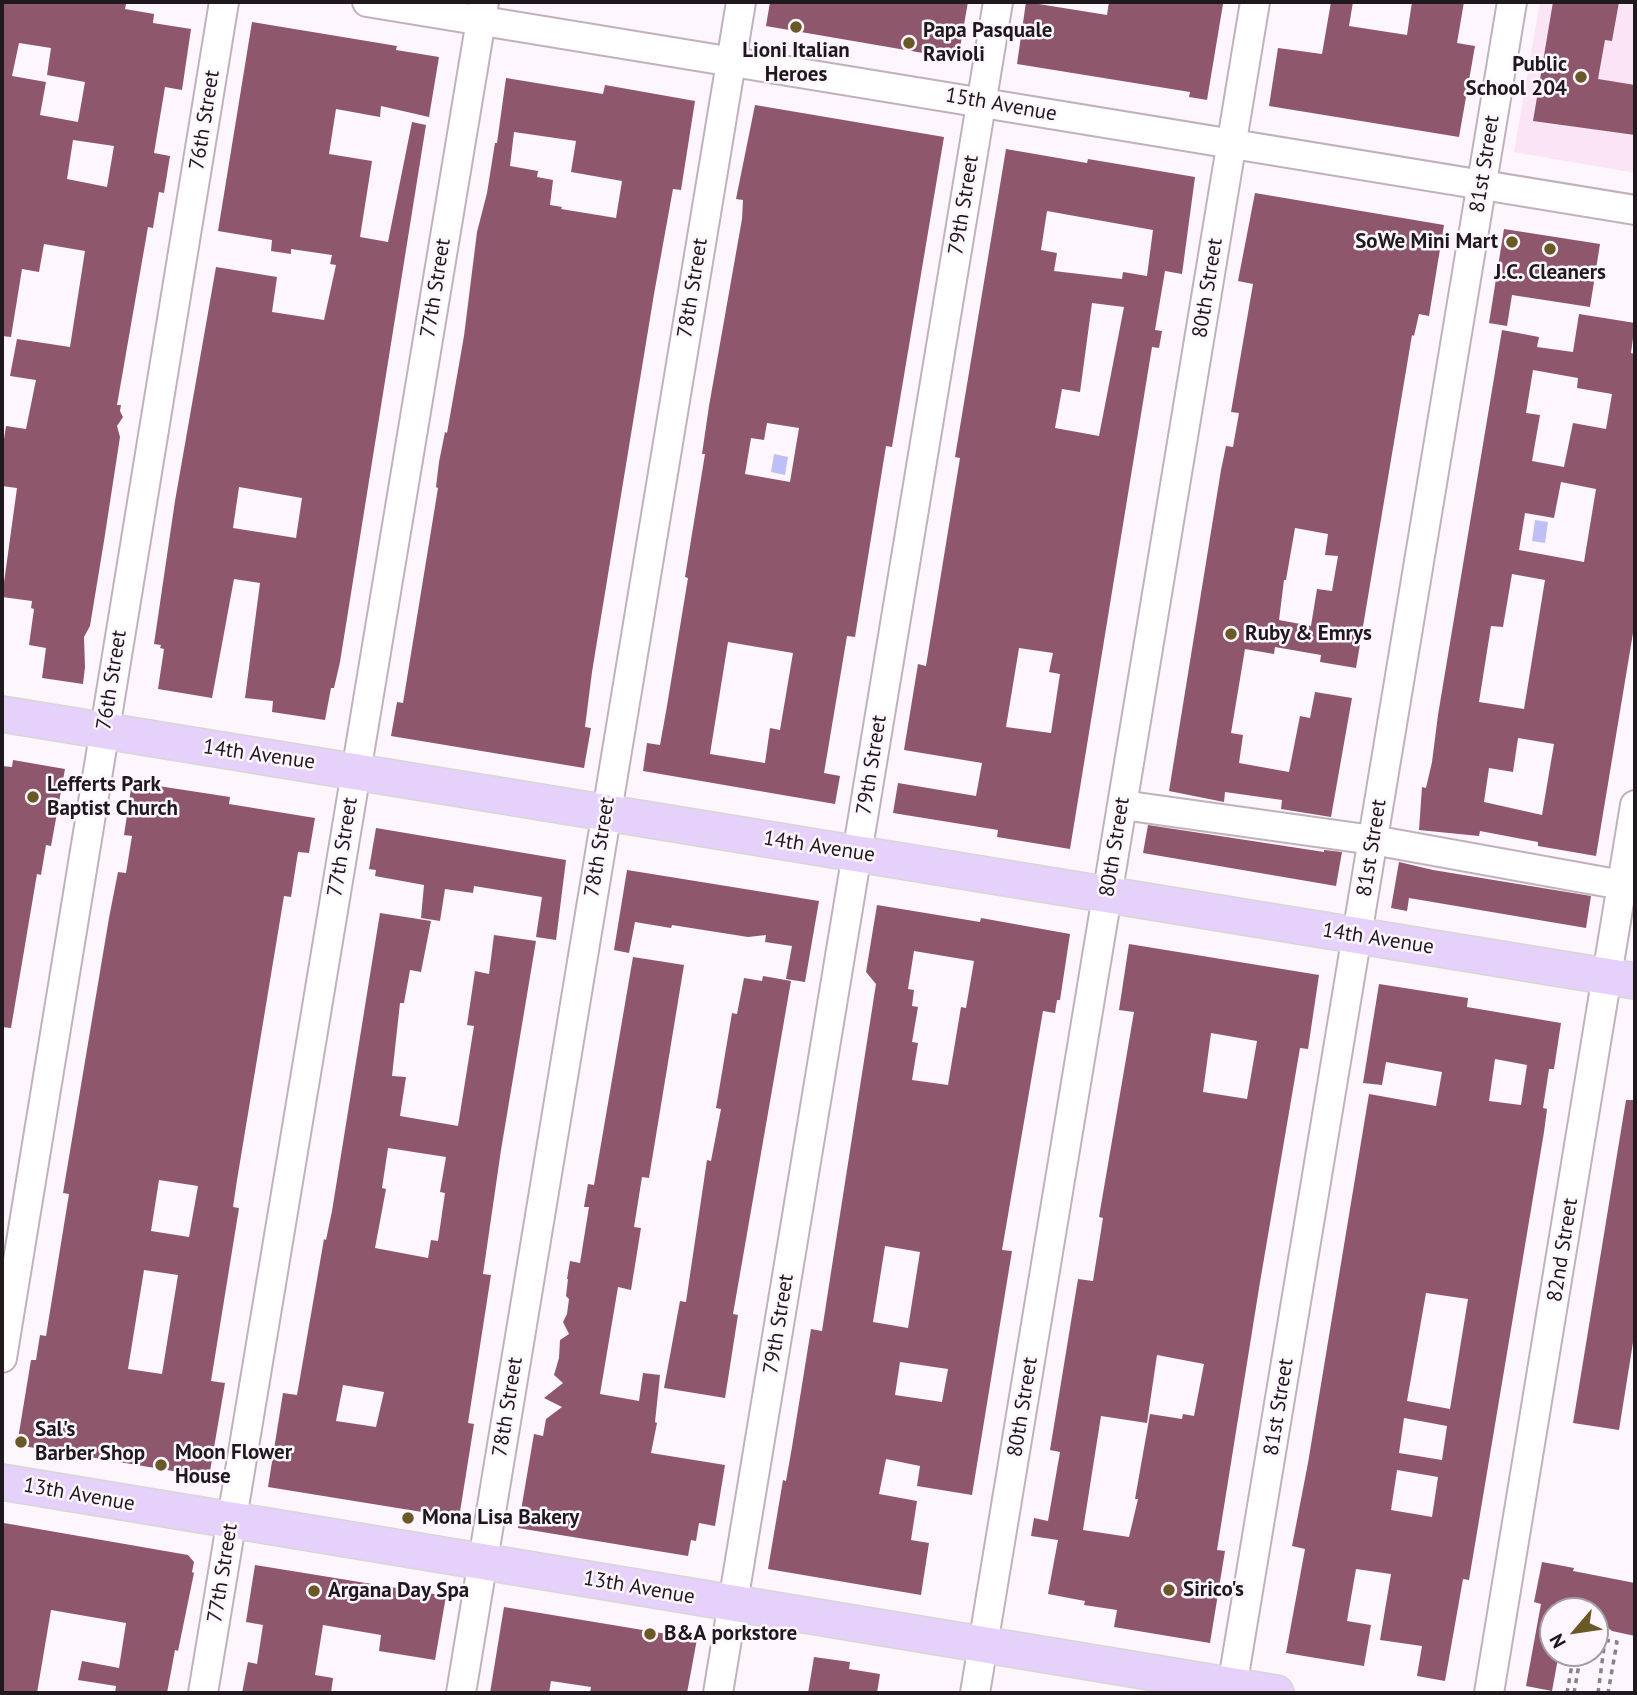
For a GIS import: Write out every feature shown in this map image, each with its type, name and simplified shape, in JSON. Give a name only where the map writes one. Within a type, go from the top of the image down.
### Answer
[{"type":"main road","name":"14th Avenue","points":[[2,714],[1622,979]]},
{"type":"main road","name":"13th Avenue","points":[[2,1482],[983,1645],[1232,1690],[1276,1693]]},
{"type":"street","name":"76th Street","points":[[2,1358],[224,2]]},
{"type":"street","name":"15th Avenue","points":[[367,2],[482,10],[731,60],[1635,210]]},
{"type":"street","name":"78th Street","points":[[461,1693],[741,2]]},
{"type":"street","name":"79th Street","points":[[718,1693],[998,2]]},
{"type":"street","name":"80th Street","points":[[975,1693],[1255,2]]},
{"type":"street","name":"81st Street","points":[[1232,1690],[1512,2]]},
{"type":"street","name":"77th Street","points":[[204,1693],[482,10]]},
{"type":"street","points":[[1122,805],[1373,840],[1622,885]]},
{"type":"street","name":"82nd Street","points":[[1489,1693],[1622,979],[1622,885],[1635,805]]},
{"type":"path","points":[[1602,1667],[1598,1693],[1607,1693],[1617,1642],[1609,1641]]},
{"type":"path","points":[[1609,1665],[1614,1665]]},
{"type":"path","points":[[1567,1693],[1571,1667]]},
{"type":"path","points":[[1574,1693],[1579,1667]]},
{"type":"path","points":[[1568,1686],[1575,1687]]},
{"type":"shaded area","name":"Public School 204","points":[[1540,2],[1635,2],[1635,173],[1514,152]]},
{"type":"water","points":[[774,454],[788,457],[785,475],[771,472]]},
{"type":"water","points":[[1535,520],[1548,522],[1545,543],[1532,541]]},
{"type":"building","points":[[2,2],[126,4],[125,9],[154,14],[153,23],[191,29],[182,90],[165,87],[154,153],[170,156],[164,193],[159,192],[153,228],[148,227],[117,405],[121,405],[123,417],[117,426],[120,437],[104,541],[90,626],[84,637],[83,684],[42,678],[46,648],[29,645],[34,609],[31,608],[32,601],[2,597],[17,488],[2,486],[2,452],[6,426],[26,429],[36,380],[10,376],[17,339],[70,347],[85,251],[44,244],[39,272],[22,269],[11,337],[2,336]],"holes":[[[19,43],[51,48],[47,75],[85,82],[78,122],[40,115],[46,82],[12,76]],[[73,140],[114,146],[107,187],[67,179]]]},
{"type":"building","points":[[770,2],[968,2],[958,59],[766,26]]},
{"type":"building","points":[[1026,2],[1107,15],[1109,2],[1223,4],[1207,100],[1189,97],[1190,92],[1017,64]]},
{"type":"building","points":[[1331,2],[1353,2],[1349,26],[1407,35],[1412,2],[1464,2],[1457,43],[1475,46],[1459,137],[1269,106],[1278,48],[1322,54]]},
{"type":"building","points":[[1553,2],[1619,2],[1612,41],[1605,40],[1598,79],[1635,85],[1635,135],[1533,121]]},
{"type":"building","points":[[252,22],[397,46],[396,50],[439,57],[429,117],[381,106],[380,117],[336,109],[329,154],[372,161],[360,237],[388,242],[412,122],[426,125],[340,662],[334,688],[331,688],[325,720],[272,712],[273,701],[245,698],[260,583],[234,579],[212,698],[158,689],[164,649],[160,648],[161,645],[154,644],[175,501],[216,267],[277,277],[272,312],[324,320],[336,265],[330,264],[332,255],[291,249],[291,254],[271,251],[272,240],[218,231]],"holes":[[[239,487],[302,498],[296,538],[233,528]]]},
{"type":"building","points":[[506,78],[603,94],[605,85],[695,101],[681,190],[673,189],[654,294],[592,672],[585,727],[591,728],[584,768],[391,736],[397,702],[403,703],[438,488],[439,462],[445,432],[447,433],[464,336],[477,232],[497,143]],"holes":[[[514,132],[576,141],[571,172],[622,181],[616,218],[550,205],[553,180],[537,177],[538,171],[510,166]]]},
{"type":"building","points":[[755,105],[944,137],[892,447],[886,446],[855,637],[847,636],[824,773],[840,776],[835,804],[643,771],[647,743],[660,745],[688,578],[685,577],[705,454],[702,454],[709,406],[742,219],[743,200],[736,199]],"holes":[[[767,423],[799,428],[790,482],[745,474],[751,438],[764,440]],[[728,642],[793,653],[780,730],[770,728],[765,763],[710,754]]]},
{"type":"building","points":[[1006,149],[1087,163],[1088,159],[1195,177],[1182,274],[1165,271],[1155,330],[1162,331],[1159,348],[1152,347],[1070,849],[997,837],[998,830],[893,813],[898,783],[976,796],[982,763],[904,750],[918,664],[926,666],[960,458],[955,457]],"holes":[[[1047,211],[1153,230],[1147,276],[1123,272],[1122,279],[1054,271],[1057,253],[1041,250]],[[1092,303],[1124,307],[1099,436],[1055,428],[1062,389],[1080,392]],[[1019,648],[1053,653],[1049,672],[1060,674],[1051,733],[1006,727]]]},
{"type":"building","points":[[1255,193],[1444,225],[1429,316],[1419,314],[1414,336],[1412,335],[1356,668],[1320,662],[1321,655],[1275,647],[1274,654],[1245,649],[1231,733],[1243,735],[1239,763],[1289,772],[1300,716],[1310,718],[1315,692],[1352,698],[1331,817],[1281,809],[1282,800],[1225,792],[1224,802],[1169,791],[1221,470],[1226,446],[1233,447],[1239,413],[1231,412],[1253,284],[1238,281]],"holes":[[[1295,528],[1328,534],[1325,555],[1338,556],[1332,591],[1317,589],[1311,626],[1279,620]]]},
{"type":"building","points":[[1504,229],[1600,244],[1590,307],[1512,295],[1507,326],[1489,323]]},
{"type":"building","points":[[1579,314],[1635,323],[1631,353],[1635,354],[1635,621],[1596,856],[1538,846],[1538,842],[1480,831],[1479,836],[1419,830],[1422,787],[1426,788],[1432,762],[1502,330],[1539,337],[1537,347],[1573,352]],"holes":[[[1533,370],[1578,378],[1577,388],[1612,394],[1606,429],[1573,423],[1564,467],[1532,461],[1540,415],[1526,413]],[[1561,482],[1596,489],[1584,562],[1519,550],[1525,513],[1554,518]],[[1512,574],[1545,580],[1524,709],[1479,702],[1491,626],[1503,627]],[[1518,738],[1554,744],[1542,815],[1484,802],[1489,768],[1513,772]]]},
{"type":"building","points":[[13,760],[65,769],[51,846],[46,845],[41,875],[37,874],[11,1028],[2,1027],[2,766],[12,767]]},
{"type":"building","points":[[132,782],[230,797],[229,804],[315,818],[309,853],[298,852],[291,897],[284,896],[237,1180],[233,1207],[239,1208],[211,1381],[225,1383],[209,1477],[17,1445],[31,1360],[36,1360],[40,1335],[46,1336],[69,1194],[63,1193],[109,918],[118,872],[126,873],[132,836],[124,835]],"holes":[[[159,1180],[198,1186],[189,1237],[151,1231]],[[144,1270],[178,1275],[162,1374],[128,1369]]]},
{"type":"building","points":[[1148,825],[1324,852],[1342,852],[1336,886],[1143,853]]},
{"type":"building","points":[[376,828],[566,860],[556,940],[536,937],[542,897],[474,886],[473,893],[445,889],[440,921],[421,918],[424,885],[375,876],[376,870],[369,869]]},
{"type":"building","points":[[1399,862],[1591,896],[1586,928],[1409,898],[1407,911],[1391,908]]},
{"type":"building","points":[[627,870],[819,901],[805,982],[786,979],[792,946],[765,942],[766,935],[748,937],[635,922],[629,953],[614,950]]},
{"type":"building","points":[[877,905],[980,922],[981,918],[1070,934],[1060,1000],[1057,1000],[1055,1013],[1043,1011],[1002,1250],[1012,1251],[972,1495],[917,1486],[920,1466],[886,1459],[879,1494],[917,1501],[911,1540],[929,1543],[921,1595],[768,1569],[783,1480],[786,1481],[811,1329],[822,1331],[876,984],[866,972]],"holes":[[[914,951],[974,961],[966,1008],[961,1007],[948,1085],[912,1080],[918,1043],[912,1042],[918,1007],[912,1006],[914,990],[908,989]],[[885,1246],[920,1252],[908,1328],[873,1322]],[[900,1362],[948,1369],[942,1402],[895,1395]]]},
{"type":"building","points":[[380,913],[431,921],[421,972],[410,970],[404,1003],[400,1003],[392,1076],[406,1077],[400,1116],[458,1126],[474,1026],[467,1025],[475,971],[489,974],[494,935],[536,941],[483,1274],[491,1275],[468,1423],[474,1424],[459,1518],[268,1487],[283,1393],[297,1395],[324,1239],[326,1240]],"holes":[[[388,1148],[446,1157],[440,1192],[445,1193],[438,1241],[431,1240],[428,1258],[375,1248],[386,1189],[382,1188]],[[343,1385],[384,1392],[376,1427],[336,1421]]]},
{"type":"building","points":[[1129,944],[1319,975],[1308,1049],[1300,1048],[1260,1282],[1217,1550],[1225,1551],[1210,1643],[1114,1627],[1117,1610],[1084,1605],[1085,1601],[1048,1594],[1058,1540],[1031,1536],[1034,1518],[1048,1521],[1060,1452],[1050,1450],[1078,1279],[1093,1281],[1103,1218],[1099,1217],[1134,1012],[1119,1010]],"holes":[[[1211,1033],[1257,1041],[1247,1099],[1203,1092]],[[1157,1355],[1204,1364],[1194,1416],[1183,1414],[1182,1419],[1150,1414],[1135,1499],[1138,1499],[1129,1537],[1083,1530],[1101,1416],[1147,1423]]]},
{"type":"building","points":[[633,957],[684,965],[649,1178],[642,1177],[634,1227],[641,1228],[631,1290],[618,1287],[600,1394],[639,1401],[643,1373],[660,1375],[657,1423],[651,1453],[725,1465],[715,1526],[699,1523],[696,1541],[691,1540],[688,1556],[518,1528],[534,1434],[543,1436],[546,1419],[562,1407],[544,1398],[563,1383],[554,1375],[560,1340],[569,1334],[563,1322],[569,1299],[566,1296],[567,1279],[570,1261],[580,1263],[589,1207],[584,1207],[588,1184],[594,1185]]},
{"type":"building","points":[[763,976],[791,981],[733,1314],[738,1315],[725,1398],[664,1388],[680,1301],[686,1302],[707,1160],[711,1161],[721,1109],[716,1108],[732,1013],[737,1014],[744,978],[762,981]]},
{"type":"building","points":[[1379,984],[1468,998],[1467,1007],[1561,1023],[1554,1069],[1549,1069],[1543,1108],[1547,1109],[1544,1132],[1469,1580],[1463,1579],[1445,1681],[1417,1676],[1422,1646],[1380,1640],[1391,1574],[1356,1569],[1347,1621],[1371,1625],[1364,1666],[1286,1653],[1305,1549],[1292,1546],[1369,1094],[1436,1106],[1442,1072],[1386,1062],[1382,1085],[1363,1083]],"holes":[[[1495,1059],[1527,1065],[1521,1105],[1489,1101]],[[1426,1293],[1468,1299],[1450,1409],[1407,1401]],[[1404,1418],[1447,1426],[1442,1460],[1399,1453]],[[1397,1470],[1438,1477],[1432,1517],[1391,1510]]]},
{"type":"building","points":[[1626,1100],[1635,1100],[1635,1330],[1619,1430],[1573,1423]]},
{"type":"building","points":[[4,1523],[188,1555],[194,1562],[194,1573],[167,1693],[115,1693],[116,1686],[78,1680],[82,1661],[119,1668],[126,1623],[51,1610],[37,1693],[2,1693]]},
{"type":"building","points":[[1542,1562],[1635,1583],[1635,1636],[1609,1629],[1609,1597],[1539,1597],[1539,1603],[1534,1602]]},
{"type":"building","points":[[255,1565],[446,1596],[435,1660],[379,1651],[381,1635],[323,1625],[315,1675],[333,1678],[331,1693],[242,1693],[248,1662],[257,1664],[263,1625],[246,1622]]},
{"type":"building","points":[[504,1607],[697,1639],[687,1693],[590,1693],[591,1687],[551,1681],[549,1693],[490,1693]]},
{"type":"building","points":[[1539,1615],[1539,1667],[1556,1667],[1552,1691],[1526,1686]]},
{"type":"building","points":[[814,1657],[850,1662],[849,1669],[880,1674],[877,1693],[808,1693]]},
{"type":"place","name":"Lioni Italian Heroes","points":[[796,27]]},
{"type":"place","name":"Papa Pasquale Ravioli","points":[[909,43]]},
{"type":"place","name":"Public School 204","points":[[1581,77]]},
{"type":"place","name":"SoWe Mini Mart","points":[[1512,242]]},
{"type":"place","name":"J.C. Cleaners","points":[[1550,249]]},
{"type":"place","name":"Ruby & Emrys","points":[[1231,634]]},
{"type":"place","name":"Lefferts Park Baptist Church","points":[[33,797]]},
{"type":"place","name":"Sal's Barber Shop","points":[[21,1442]]},
{"type":"place","name":"Moon Flower House","points":[[161,1465]]},
{"type":"place","name":"Mona Lisa Bakery","points":[[408,1518]]},
{"type":"place","name":"Sirico's","points":[[1169,1590]]},
{"type":"place","name":"Argana Day Spa","points":[[314,1591]]},
{"type":"place","name":"B&A porkstore","points":[[650,1634]]}]
